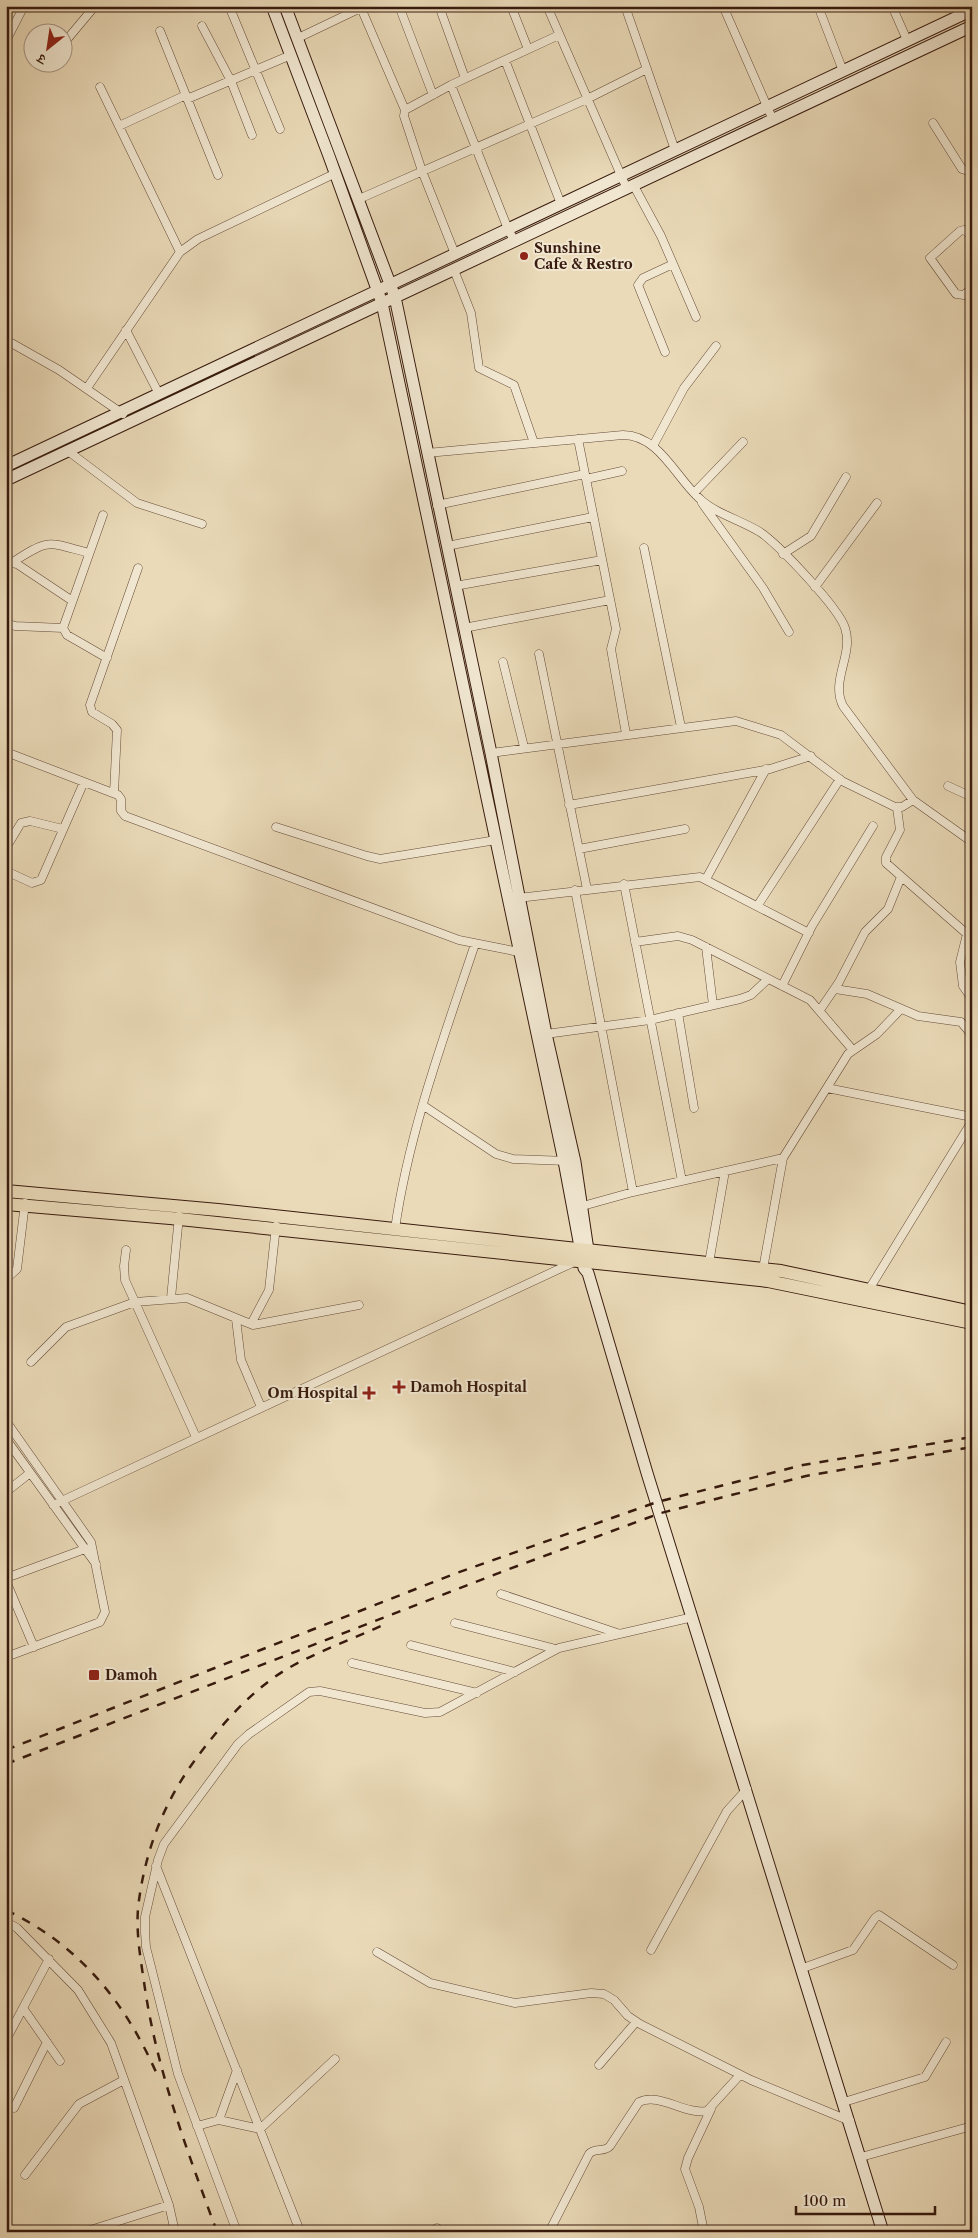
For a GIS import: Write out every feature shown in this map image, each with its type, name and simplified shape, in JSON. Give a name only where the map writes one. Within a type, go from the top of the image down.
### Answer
[{"type":"main road","points":[[272,6],[379,290],[518,952],[570,1161]]},
{"type":"main road","points":[[286,6],[396,297],[437,505],[491,753],[546,1034],[570,1161],[584,1259],[647,1473],[861,2157],[880,2230]]},
{"type":"main road","points":[[6,466],[972,10]]},
{"type":"main road","points":[[6,480],[631,188],[972,26]]},
{"type":"main road","points":[[805,88],[813,102]]},
{"type":"main road","points":[[6,1192],[277,1216],[584,1259],[768,1281],[972,1312]]},
{"type":"main road","points":[[6,1204],[275,1230],[386,1232],[584,1259],[709,1263],[763,1269],[972,1323]]},
{"type":"street","points":[[6,41],[24,6]]},
{"type":"street","points":[[229,6],[257,69],[280,129]]},
{"type":"street","points":[[399,6],[433,94]]},
{"type":"street","points":[[439,6],[465,78]]},
{"type":"street","points":[[511,6],[528,49]]},
{"type":"street","points":[[547,6],[620,176],[631,188],[673,264],[696,317]]},
{"type":"street","points":[[625,6],[675,150]]},
{"type":"street","points":[[723,6],[773,120]]},
{"type":"street","points":[[818,6],[843,70]]},
{"type":"street","points":[[892,6],[907,40]]},
{"type":"street","points":[[298,38],[362,7],[405,110],[404,116],[422,171],[455,254]]},
{"type":"street","points":[[72,32],[91,8]]},
{"type":"street","points":[[202,26],[231,81],[252,135]]},
{"type":"street","points":[[160,31],[218,175]]},
{"type":"street","points":[[405,110],[465,78],[559,35]]},
{"type":"street","points":[[119,126],[186,97],[291,56]]},
{"type":"street","points":[[505,60],[561,204]]},
{"type":"street","points":[[359,199],[587,99],[647,69]]},
{"type":"street","points":[[451,85],[477,147],[508,230],[515,242]]},
{"type":"street","points":[[100,86],[180,252]]},
{"type":"street","points":[[933,122],[962,169],[968,170],[972,168]]},
{"type":"street","points":[[87,388],[180,252],[198,240],[336,173]]},
{"type":"street","points":[[972,236],[964,230],[960,231],[930,258],[956,294],[964,296],[972,288]]},
{"type":"street","points":[[665,352],[638,285],[643,278],[673,264]]},
{"type":"street","points":[[454,270],[471,313],[477,364],[483,371],[514,385],[534,444]]},
{"type":"street","points":[[126,330],[159,394]]},
{"type":"street","points":[[6,340],[87,388],[121,412],[128,422]]},
{"type":"street","points":[[652,446],[684,388],[716,346]]},
{"type":"street","points":[[427,454],[631,435],[645,440],[697,496],[763,588],[789,632]]},
{"type":"street","points":[[578,439],[616,634],[611,649],[626,734]]},
{"type":"street","points":[[697,496],[744,442]]},
{"type":"street","points":[[68,451],[137,504],[202,524]]},
{"type":"street","points":[[437,505],[585,476],[622,471]]},
{"type":"street","points":[[783,554],[811,536],[846,477]]},
{"type":"street","points":[[697,496],[761,533],[815,587],[839,615],[846,629],[847,644],[838,685],[840,699],[913,800],[972,842]]},
{"type":"street","points":[[815,587],[877,503]]},
{"type":"street","points":[[103,515],[71,600],[63,628],[67,636],[107,658]]},
{"type":"street","points":[[447,546],[593,517]]},
{"type":"street","points":[[71,600],[10,562],[40,544],[47,542],[89,552]]},
{"type":"street","points":[[644,548],[681,728]]},
{"type":"street","points":[[455,586],[602,560]]},
{"type":"street","points":[[114,793],[117,730],[90,709],[138,568]]},
{"type":"street","points":[[464,628],[610,600]]},
{"type":"street","points":[[6,623],[15,626],[63,628]]},
{"type":"street","points":[[539,654],[587,889]]},
{"type":"street","points":[[503,662],[524,747]]},
{"type":"street","points":[[491,753],[524,747],[736,720],[781,735],[840,779],[897,808],[913,800]]},
{"type":"street","points":[[6,752],[114,793],[120,797],[121,812],[125,816],[475,944],[518,952]]},
{"type":"street","points":[[569,805],[766,769],[811,756]]},
{"type":"street","points":[[706,879],[766,769]]},
{"type":"street","points":[[758,905],[840,779]]},
{"type":"street","points":[[6,871],[32,883],[38,882],[84,782]]},
{"type":"street","points":[[948,786],[972,797]]},
{"type":"street","points":[[897,808],[900,830],[885,860],[888,866],[965,930],[970,937],[960,962],[963,986],[972,999]]},
{"type":"street","points":[[6,848],[21,823],[30,821],[63,829]]},
{"type":"street","points":[[782,986],[809,933],[872,826]]},
{"type":"street","points":[[276,827],[380,859],[496,840]]},
{"type":"street","points":[[579,849],[685,829]]},
{"type":"street","points":[[518,898],[694,876],[706,879],[809,933]]},
{"type":"street","points":[[820,1010],[835,989],[865,932],[891,903],[901,877]]},
{"type":"street","points":[[624,884],[682,1181]]},
{"type":"street","points":[[575,890],[633,1192]]},
{"type":"street","points":[[635,942],[678,936],[692,940],[810,1000],[852,1049]]},
{"type":"street","points":[[386,1232],[402,1185],[434,1068],[475,944]]},
{"type":"street","points":[[706,947],[713,1005]]},
{"type":"street","points":[[546,1034],[650,1020],[746,998],[768,979]]},
{"type":"street","points":[[835,989],[867,994],[918,1016],[968,1022],[972,1036]]},
{"type":"street","points":[[763,1269],[782,1158],[852,1049],[877,1034],[901,1009]]},
{"type":"street","points":[[678,1013],[694,1108]]},
{"type":"street","points":[[827,1088],[972,1119],[866,1295]]},
{"type":"street","points":[[424,1106],[496,1154],[513,1159],[570,1161]]},
{"type":"street","points":[[577,1208],[633,1192],[782,1158]]},
{"type":"street","points":[[709,1263],[725,1171]]},
{"type":"street","points":[[6,1279],[17,1269],[25,1193]]},
{"type":"street","points":[[171,1298],[179,1206]]},
{"type":"street","points":[[251,1324],[269,1290],[277,1216]]},
{"type":"street","points":[[126,1250],[124,1273],[135,1302],[196,1437]]},
{"type":"street","points":[[53,1505],[196,1437],[584,1259]]},
{"type":"street","points":[[31,1362],[66,1328],[135,1302],[171,1298],[195,1299],[251,1324],[260,1325],[359,1305]]},
{"type":"street","points":[[236,1318],[241,1360],[261,1407]]},
{"type":"street","points":[[6,1421],[87,1533],[98,1567],[106,1612],[103,1619],[6,1657]]},
{"type":"street","points":[[6,1439],[98,1567]]},
{"type":"street","points":[[6,1492],[30,1473]]},
{"type":"street","points":[[34,1646],[6,1580],[85,1549]]},
{"type":"street","points":[[500,1594],[620,1634]]},
{"type":"street","points":[[237,2232],[178,2074],[146,1947],[145,1917],[156,1866],[164,1844],[172,1831],[238,1744],[249,1734],[309,1692],[320,1691],[432,1714],[447,1710],[556,1649],[693,1617]]},
{"type":"street","points":[[455,1623],[556,1649]]},
{"type":"street","points":[[411,1645],[515,1672]]},
{"type":"street","points":[[352,1663],[477,1693]]},
{"type":"street","points":[[652,1950],[723,1818],[747,1789]]},
{"type":"street","points":[[156,1866],[298,2226]]},
{"type":"street","points":[[803,1968],[852,1950],[875,1918],[880,1915],[954,1965]]},
{"type":"street","points":[[6,1926],[14,1925],[78,1990],[111,2043],[169,2205],[175,2232]]},
{"type":"street","points":[[377,1952],[430,1983],[515,2003],[591,1993],[604,1994],[614,2000],[636,2022],[740,2075],[850,2121]]},
{"type":"street","points":[[6,2040],[49,1959]]},
{"type":"street","points":[[23,2008],[60,2061]]},
{"type":"street","points":[[599,2065],[636,2022]]},
{"type":"street","points":[[14,2108],[47,2042]]},
{"type":"street","points":[[844,2102],[925,2077],[946,2042]]},
{"type":"street","points":[[260,2129],[335,2059]]},
{"type":"street","points":[[219,2120],[237,2070]]},
{"type":"street","points":[[704,2232],[699,2206],[685,2170],[688,2158],[711,2109],[740,2075]]},
{"type":"street","points":[[25,2175],[79,2104],[124,2080]]},
{"type":"street","points":[[549,2232],[589,2154],[595,2150],[603,2150],[610,2146],[639,2102],[645,2099],[653,2099],[695,2112],[711,2109]]},
{"type":"street","points":[[197,2126],[219,2120],[260,2129]]},
{"type":"street","points":[[861,2157],[972,2126]]},
{"type":"street","points":[[84,2232],[169,2205]]},
{"type":"railway","points":[[6,1750],[454,1574],[657,1502],[803,1465],[972,1437]]},
{"type":"railway","points":[[6,1764],[509,1569],[661,1513],[806,1476],[972,1447]]},
{"type":"railway","points":[[217,2232],[164,2078],[149,2014],[138,1931],[139,1900],[147,1859],[160,1821],[178,1786],[211,1739],[243,1703],[280,1673],[294,1665],[326,1649],[381,1626]]},
{"type":"railway","points":[[6,1910],[57,1941],[99,1980],[132,2026],[159,2079]]},
{"type":"place","name":"Sunshine Cafe & Restro","points":[[524,256]]},
{"type":"place","name":"Damoh Hospital","points":[[399,1387]]},
{"type":"place","name":"Om Hospital","points":[[369,1393]]},
{"type":"place","name":"Damoh","points":[[94,1675]]}]
